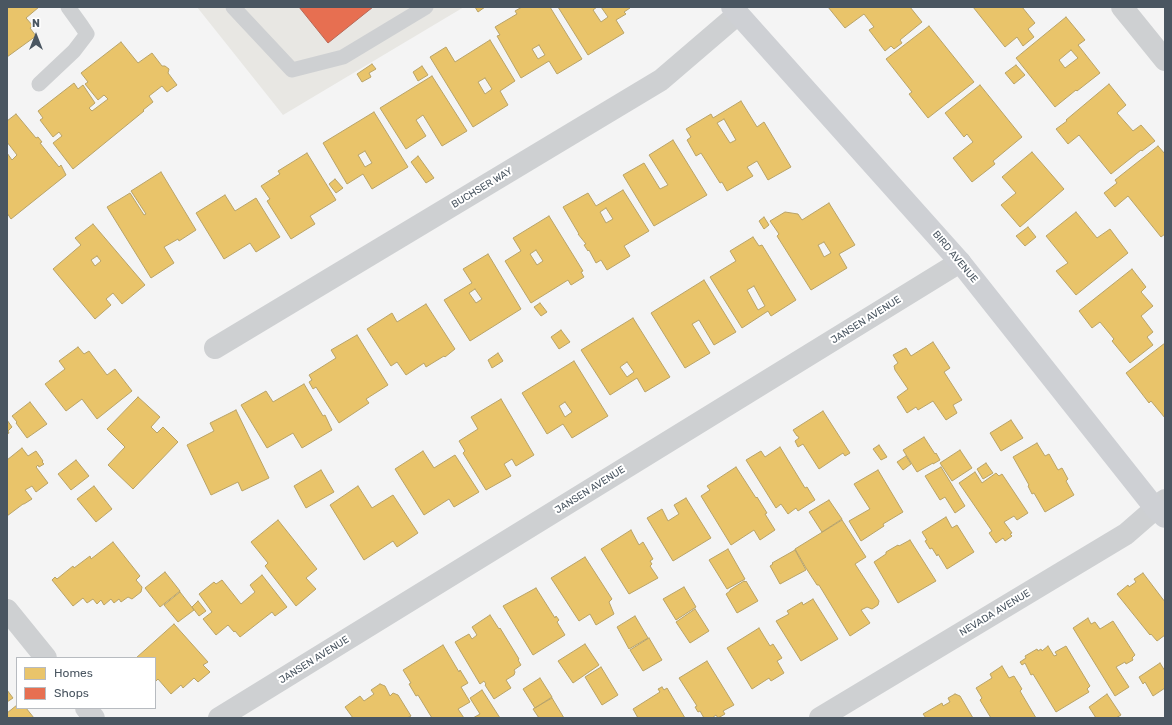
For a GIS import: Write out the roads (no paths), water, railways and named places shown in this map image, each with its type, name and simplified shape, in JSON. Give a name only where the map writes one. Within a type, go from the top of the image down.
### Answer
[{"type":"main road","name":"BIRD AVENUE","points":[[735,10],[960,262],[1162,508]]},
{"type":"street","points":[[1122,7],[1165,60]]},
{"type":"street","name":"BUCHSER WAY","points":[[215,348],[661,80],[735,10]]},
{"type":"street","name":"JANSEN AVENUE","points":[[219,718],[960,262]]},
{"type":"street","name":"NEVADA AVENUE","points":[[820,718],[1126,534],[1162,508]]},
{"type":"street","points":[[7,610],[45,657]]},
{"type":"street","points":[[87,709],[94,718]]},
{"type":"lane","points":[[39,84],[74,51],[87,34],[68,7]]},
{"type":"lane","points":[[233,7],[292,70],[343,57],[426,7]]}]
